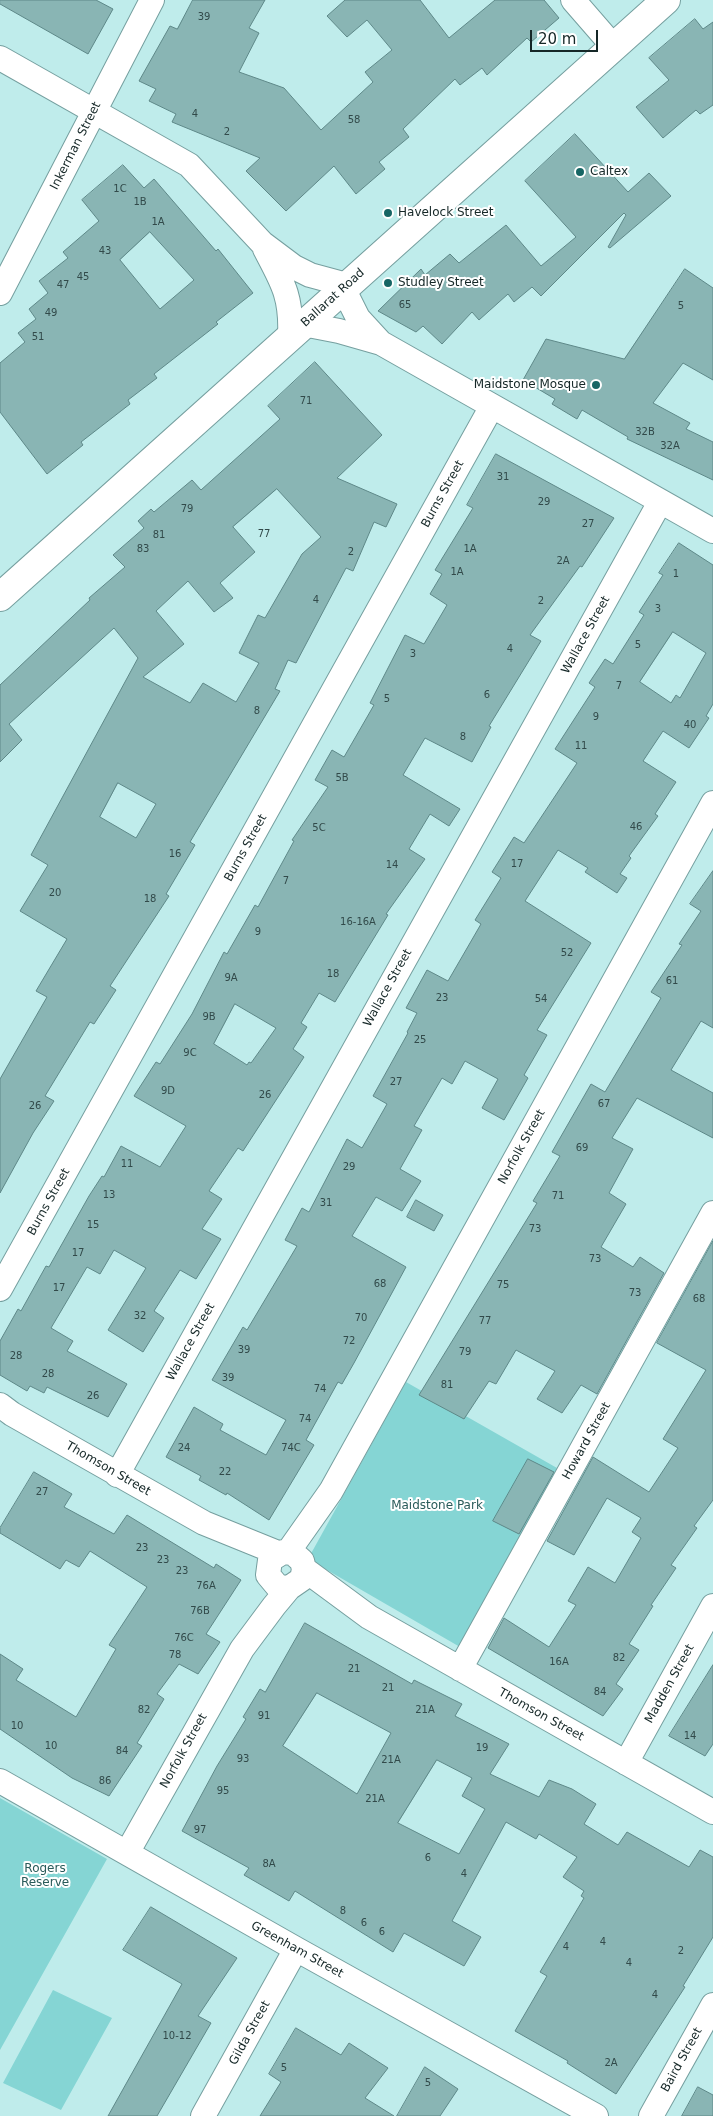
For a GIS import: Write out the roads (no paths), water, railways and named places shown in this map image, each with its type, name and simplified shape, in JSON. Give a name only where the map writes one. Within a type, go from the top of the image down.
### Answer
[{"type":"highway","name":"Ballarat Road","points":[[0,597],[666,0]]},
{"type":"street","name":"Inkerman Street","points":[[0,293],[152,0]]},
{"type":"street","points":[[573,0],[613,46]]},
{"type":"street","points":[[0,58],[189,165],[262,243],[294,267],[310,275],[345,287],[358,318],[381,344]]},
{"type":"street","points":[[262,243],[284,285],[297,330],[339,331],[381,344],[713,532]]},
{"type":"street","name":"Burns Street","points":[[0,1289],[492,406]]},
{"type":"street","name":"Wallace Street","points":[[117,1475],[660,502]]},
{"type":"street","name":"Norfolk Street","points":[[127,1853],[287,1570],[713,803]]},
{"type":"street","name":"Howard Street","points":[[460,1669],[713,1213]]},
{"type":"street","name":"Thomson Street","points":[[4,1410],[713,1812]]},
{"type":"street","name":"Madden Street","points":[[626,1763],[713,1606]]},
{"type":"street","name":"Greenham Street","points":[[0,1781],[596,2116]]},
{"type":"street","name":"Gilda Street","points":[[204,2116],[296,1949]]},
{"type":"street","name":"Baird Street","points":[[651,2116],[713,2005]]},
{"type":"place","name":"Caltex","points":[[580,172]]},
{"type":"place","name":"Havelock Street","points":[[388,213]]},
{"type":"place","name":"Studley Street","points":[[388,283]]},
{"type":"place","name":"Maidstone Mosque","points":[[596,385]]},
{"type":"park label","name":"Maidstone Park","points":[[437,1506]]},
{"type":"park label","name":"Rogers Reserve","points":[[45,1876]]}]
